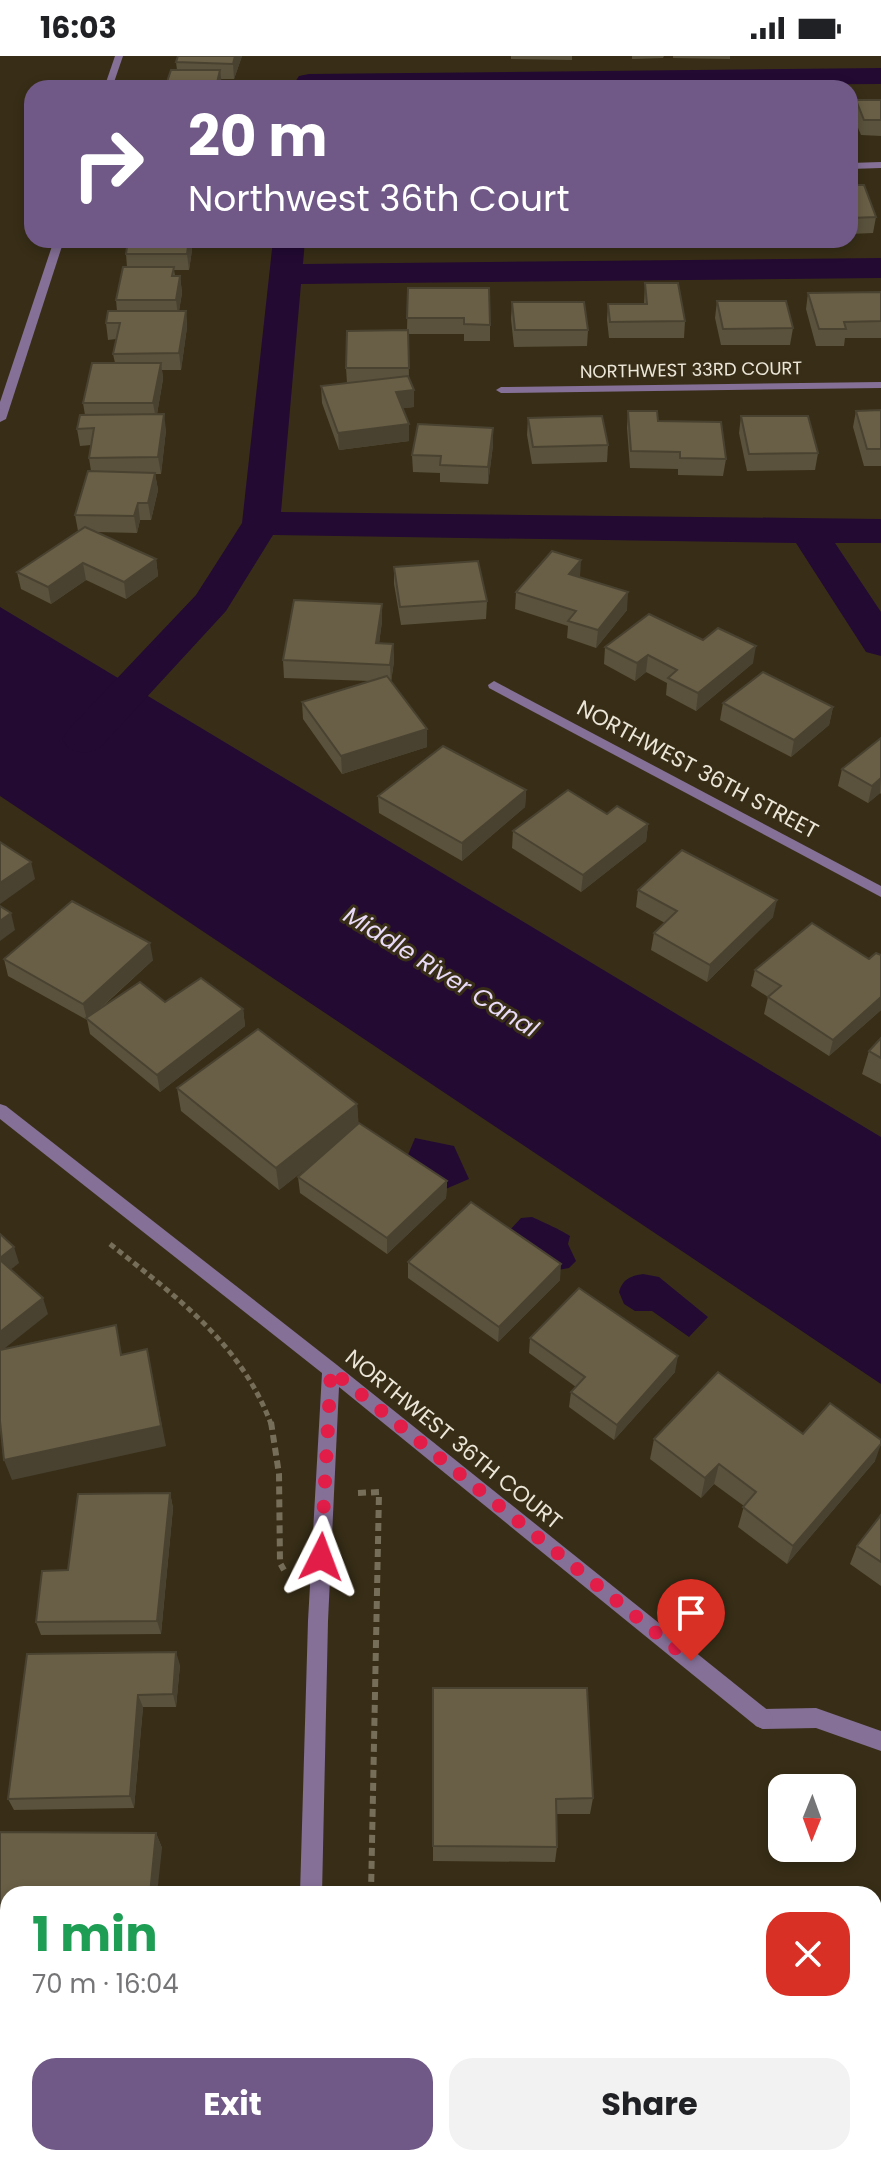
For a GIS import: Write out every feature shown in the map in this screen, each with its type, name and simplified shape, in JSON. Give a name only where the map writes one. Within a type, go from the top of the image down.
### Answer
[{"type":"street","points":[[111,80],[119,56]]},
{"type":"street","points":[[858,166],[881,165]]},
{"type":"street","points":[[0,419],[56,248]]},
{"type":"street","name":"NORTHWEST 33RD COURT","points":[[501,390],[881,385]]},
{"type":"street","name":"NORTHWEST 36TH STREET","points":[[494,685],[881,892]]},
{"type":"street","name":"NORTHWEST 36TH COURT","points":[[0,1110],[331,1370],[763,1719],[816,1718],[881,1741]]},
{"type":"street","points":[[311,1886],[318,1621],[331,1370]]},
{"type":"path","points":[[106,1241],[188,1307],[233,1350],[254,1385],[271,1422],[277,1459],[280,1563],[318,1621]]},
{"type":"path","points":[[325,1494],[379,1492],[371,1886]]},
{"type":"water","name":"Middle River Canal","points":[[0,607],[881,1137],[881,1384],[0,796]]},
{"type":"water","points":[[415,1138],[454,1146],[469,1179],[441,1191],[405,1162]]},
{"type":"water","points":[[532,1217],[570,1236],[568,1244],[576,1261],[569,1268],[558,1270],[509,1231],[521,1218]]},
{"type":"water","points":[[643,1274],[659,1277],[708,1317],[689,1337],[652,1311],[635,1311],[624,1304],[619,1292],[623,1284],[631,1277]]},
{"type":"building","points":[[178,56],[235,56],[233,64],[176,62]]},
{"type":"building","points":[[171,70],[220,70],[218,80],[168,80]]},
{"type":"building","points":[[858,100],[881,100],[881,120],[864,120]]},
{"type":"building","points":[[858,185],[864,185],[876,217],[858,218]]},
{"type":"building","points":[[127,248],[188,248],[187,254],[126,254]]},
{"type":"building","points":[[123,267],[174,267],[172,276],[180,276],[176,300],[116,300]]},
{"type":"building","points":[[645,283],[678,283],[685,321],[610,322],[608,304],[647,304]]},
{"type":"building","points":[[408,288],[489,288],[490,325],[464,324],[464,318],[407,318]]},
{"type":"building","points":[[881,292],[881,321],[844,322],[846,329],[819,329],[808,293]]},
{"type":"building","points":[[717,301],[786,301],[793,328],[723,329]]},
{"type":"building","points":[[512,302],[584,302],[588,330],[515,330]]},
{"type":"building","points":[[108,311],[186,311],[179,353],[113,354],[120,323],[106,323]]},
{"type":"building","points":[[408,330],[409,368],[346,368],[347,331]]},
{"type":"building","points":[[92,363],[161,363],[153,403],[83,403]]},
{"type":"building","points":[[408,376],[414,390],[396,392],[409,424],[338,433],[321,386]]},
{"type":"building","points":[[881,410],[881,449],[867,449],[856,411]]},
{"type":"building","points":[[628,411],[657,411],[658,421],[721,422],[726,459],[680,458],[680,452],[631,451]]},
{"type":"building","points":[[164,414],[158,457],[89,458],[94,428],[77,429],[80,415]]},
{"type":"building","points":[[602,416],[608,445],[533,447],[528,418]]},
{"type":"building","points":[[741,416],[808,416],[818,453],[749,454]]},
{"type":"building","points":[[418,424],[493,428],[488,467],[440,465],[441,456],[412,455]]},
{"type":"building","points":[[88,471],[155,473],[148,503],[138,503],[134,516],[75,515]]},
{"type":"building","points":[[85,527],[156,559],[124,582],[83,563],[48,587],[17,572]]},
{"type":"building","points":[[552,551],[581,560],[569,574],[628,592],[598,630],[568,621],[576,611],[516,592]]},
{"type":"building","points":[[478,561],[487,601],[400,607],[394,567]]},
{"type":"building","points":[[294,600],[382,604],[376,643],[393,644],[390,665],[283,660]]},
{"type":"building","points":[[649,614],[703,640],[718,628],[756,646],[698,693],[668,678],[677,670],[648,655],[637,663],[605,647]]},
{"type":"building","points":[[763,672],[833,707],[794,740],[723,703]]},
{"type":"building","points":[[387,676],[427,729],[341,756],[302,702]]},
{"type":"building","points":[[881,738],[881,778],[872,786],[842,769]]},
{"type":"building","points":[[443,746],[526,790],[462,843],[378,796]]},
{"type":"building","points":[[568,790],[607,814],[617,806],[648,824],[583,875],[513,831]]},
{"type":"building","points":[[0,842],[31,862],[0,883]]},
{"type":"building","points":[[682,850],[777,900],[710,965],[654,933],[677,911],[638,890]]},
{"type":"building","points":[[72,901],[150,943],[83,1004],[4,959]]},
{"type":"building","points":[[0,906],[11,913],[0,921]]},
{"type":"building","points":[[812,923],[869,959],[876,953],[881,955],[881,997],[833,1040],[768,997],[781,986],[755,970]]},
{"type":"building","points":[[201,978],[243,1009],[157,1075],[86,1018],[140,982],[165,1002]]},
{"type":"building","points":[[258,1029],[357,1104],[276,1168],[177,1088]]},
{"type":"building","points":[[881,1038],[881,1058],[869,1051]]},
{"type":"building","points":[[359,1123],[447,1181],[387,1238],[298,1177]]},
{"type":"building","points":[[471,1202],[561,1264],[499,1327],[408,1262]]},
{"type":"building","points":[[0,1234],[14,1247],[0,1258]]},
{"type":"building","points":[[0,1260],[43,1298],[0,1332]]},
{"type":"building","points":[[579,1288],[678,1356],[617,1425],[571,1392],[585,1377],[530,1338]]},
{"type":"building","points":[[116,1325],[121,1355],[147,1349],[161,1426],[4,1460],[0,1421],[0,1350]]},
{"type":"building","points":[[718,1372],[803,1434],[830,1403],[881,1440],[881,1444],[793,1546],[743,1507],[756,1492],[719,1464],[705,1478],[654,1439]]},
{"type":"building","points":[[170,1493],[157,1621],[36,1622],[42,1571],[68,1570],[78,1494]]},
{"type":"building","points":[[881,1515],[881,1562],[857,1546]]},
{"type":"building","points":[[176,1652],[173,1694],[138,1695],[130,1796],[8,1799],[27,1654]]},
{"type":"building","points":[[433,1688],[587,1688],[593,1798],[556,1799],[557,1847],[433,1846]]},
{"type":"building","points":[[0,1832],[156,1833],[151,1886],[0,1886]]},
{"type":"waterway","points":[[500,80],[881,76]]},
{"type":"waterway","points":[[286,274],[288,248]]},
{"type":"waterway","points":[[286,274],[881,268]]},
{"type":"waterway","points":[[261,523],[286,274]]},
{"type":"waterway","points":[[84,739],[212,602],[261,523]]},
{"type":"waterway","points":[[261,523],[808,532]]},
{"type":"waterway","points":[[808,532],[881,531]]},
{"type":"waterway","points":[[808,532],[881,643]]},
{"type":"route","points":[[321,1557],[331,1370],[691,1661]]}]
